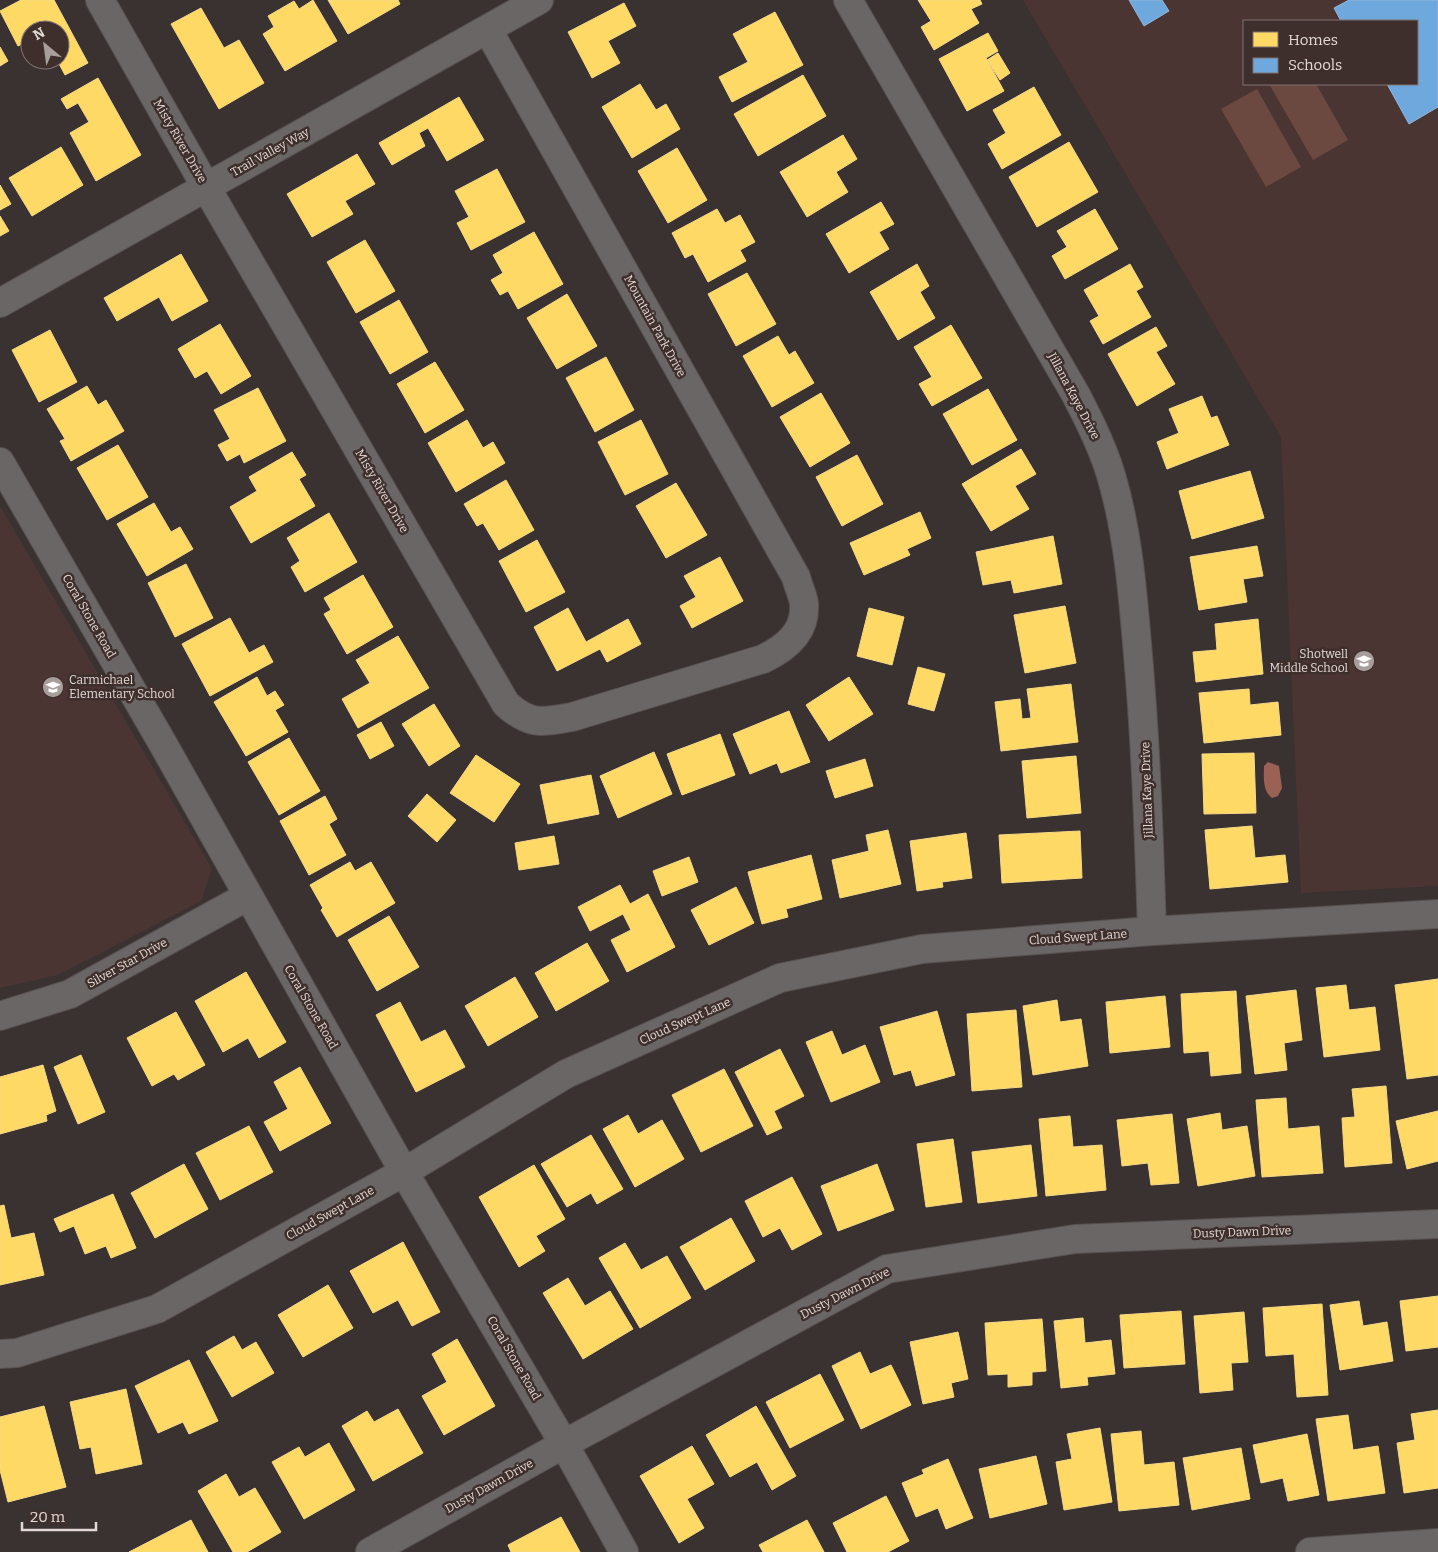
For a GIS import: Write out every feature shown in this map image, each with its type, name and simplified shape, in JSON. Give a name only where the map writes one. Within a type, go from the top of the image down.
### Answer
[{"type":"street","name":"Misty River Drive","points":[[100,0],[206,187],[506,704],[518,715],[535,722],[572,717],[744,665],[763,659],[781,650],[801,628]]},
{"type":"street","name":"Trail Valley Way","points":[[0,303],[539,0]]},
{"type":"street","name":"Jillana Kaye Drive","points":[[848,0],[1076,395],[1100,446],[1114,485],[1122,518],[1132,586],[1144,718],[1152,931]]},
{"type":"street","name":"Mountain Park Drive","points":[[488,30],[796,578],[804,604],[801,628]]},
{"type":"street","name":"Coral Stone Road","points":[[0,462],[163,744],[404,1172],[564,1444],[624,1552]]},
{"type":"street","name":"Silver Star Drive","points":[[0,1016],[70,994],[248,896]]},
{"type":"street","name":"Cloud Swept Lane","points":[[0,1354],[17,1353],[157,1309],[404,1172],[566,1074],[780,978],[922,949],[1152,931],[1438,914]]},
{"type":"street","name":"Dusty Dawn Drive","points":[[370,1552],[564,1444],[887,1269],[1075,1239],[1438,1224]]},
{"type":"street","points":[[1310,1552],[1438,1543]]},
{"type":"shaded area","name":"Shotwell Middle School","points":[[1023,0],[1438,0],[1438,886],[1301,893],[1281,437]]},
{"type":"shaded area","points":[[1270,85],[1317,85],[1348,140],[1313,160]]},
{"type":"shaded area","points":[[1257,89],[1301,167],[1266,187],[1221,109]]},
{"type":"shaded area","name":"Carmichael Elementary School","points":[[0,506],[212,869],[201,901],[58,975],[0,988]]},
{"type":"shaded area","points":[[1268,762],[1279,766],[1282,788],[1278,796],[1272,798],[1264,783],[1264,766]]},
{"type":"building: Homes","points":[[21,0],[54,0],[65,20],[20,20],[20,45],[18,46],[0,11]]},
{"type":"building: Homes","points":[[313,0],[337,41],[285,71],[263,34],[274,27],[268,16],[294,1],[299,9]]},
{"type":"building: Homes","points":[[328,0],[398,0],[400,4],[348,34]]},
{"type":"building: Homes","points":[[918,0],[980,0],[982,4],[971,9],[979,23],[934,50],[921,27],[931,21]]},
{"type":"building: Homes","points":[[624,3],[636,26],[608,41],[620,63],[592,78],[568,32]]},
{"type":"building: Homes","points":[[201,8],[224,48],[239,40],[264,83],[219,109],[171,24]]},
{"type":"building: Homes","points":[[775,12],[803,65],[732,102],[719,77],[748,62],[733,34]]},
{"type":"building: Homes","points":[[70,30],[88,63],[65,75],[62,70],[70,70]]},
{"type":"building: Homes","points":[[988,33],[998,51],[986,58],[1004,91],[967,111],[939,59]]},
{"type":"building: Homes","points":[[0,47],[8,61],[0,66]]},
{"type":"building: Homes","points":[[998,53],[1010,73],[1000,80],[987,60]]},
{"type":"building: Homes","points":[[803,75],[826,116],[758,156],[734,114]]},
{"type":"building: Homes","points":[[98,78],[141,155],[96,181],[70,133],[89,122],[78,103],[67,109],[61,99]]},
{"type":"building: Homes","points":[[640,84],[656,110],[666,104],[680,129],[632,158],[602,107]]},
{"type":"building: Homes","points":[[1034,87],[1061,135],[1002,169],[988,144],[1006,133],[993,110]]},
{"type":"building: Homes","points":[[459,97],[484,140],[447,161],[428,128],[419,133],[425,146],[392,165],[379,143]]},
{"type":"building: Homes","points":[[843,135],[857,159],[836,172],[848,192],[807,217],[780,172]]},
{"type":"building: Homes","points":[[1069,142],[1098,192],[1037,227],[1009,177]]},
{"type":"building: Homes","points":[[61,147],[83,185],[32,216],[9,178]]},
{"type":"building: Homes","points":[[677,148],[707,200],[668,223],[638,171]]},
{"type":"building: Homes","points":[[357,154],[375,184],[345,201],[353,214],[312,237],[287,194]]},
{"type":"building: Homes","points":[[497,169],[525,222],[471,250],[457,223],[469,217],[455,191]]},
{"type":"building: Homes","points":[[0,185],[11,204],[0,210]]},
{"type":"building: Homes","points":[[881,202],[894,224],[879,232],[889,249],[849,273],[826,234]]},
{"type":"building: Homes","points":[[717,209],[725,223],[740,215],[755,242],[740,250],[746,261],[708,282],[693,254],[685,258],[672,233]]},
{"type":"building: Homes","points":[[1095,209],[1118,249],[1065,279],[1052,256],[1067,247],[1057,231]]},
{"type":"building: Homes","points":[[0,216],[9,231],[0,236]]},
{"type":"building: Homes","points":[[534,232],[563,284],[518,309],[508,291],[500,295],[491,280],[503,273],[493,255]]},
{"type":"building: Homes","points":[[365,240],[395,291],[356,313],[327,262]]},
{"type":"building: Homes","points":[[181,254],[208,301],[172,321],[159,297],[117,321],[104,298]]},
{"type":"building: Homes","points":[[917,264],[929,286],[920,292],[935,318],[898,340],[870,292]]},
{"type":"building: Homes","points":[[1130,264],[1143,287],[1136,291],[1151,317],[1103,344],[1090,321],[1099,316],[1084,290]]},
{"type":"building: Homes","points":[[747,273],[776,324],[736,346],[708,294]]},
{"type":"building: Homes","points":[[567,294],[597,346],[557,369],[527,318]]},
{"type":"building: Homes","points":[[399,300],[428,352],[390,374],[360,322]]},
{"type":"building: Homes","points":[[220,324],[251,376],[221,394],[207,371],[195,378],[178,349]]},
{"type":"building: Homes","points":[[951,325],[982,378],[932,406],[919,384],[932,377],[914,347]]},
{"type":"building: Homes","points":[[1156,327],[1167,346],[1156,352],[1175,384],[1137,406],[1108,354]]},
{"type":"building: Homes","points":[[50,330],[77,382],[39,402],[12,350]]},
{"type":"building: Homes","points":[[778,336],[789,355],[795,351],[814,383],[772,407],[743,356]]},
{"type":"building: Homes","points":[[606,357],[634,410],[595,432],[566,378]]},
{"type":"building: Homes","points":[[435,362],[464,410],[425,433],[397,384]]},
{"type":"building: Homes","points":[[87,386],[98,405],[106,400],[124,431],[71,461],[60,441],[65,439],[47,409]]},
{"type":"building: Homes","points":[[258,388],[286,441],[244,463],[240,454],[227,461],[218,445],[230,439],[214,410]]},
{"type":"building: Homes","points":[[988,389],[1017,440],[972,465],[943,414]]},
{"type":"building: Homes","points":[[821,393],[850,443],[810,467],[780,417]]},
{"type":"building: Homes","points":[[1202,396],[1211,418],[1217,416],[1229,445],[1167,469],[1157,442],[1179,433],[1169,409]]},
{"type":"building: Homes","points":[[467,420],[483,448],[493,442],[505,463],[456,492],[428,443]]},
{"type":"building: Homes","points":[[641,420],[668,474],[625,495],[598,442]]},
{"type":"building: Homes","points":[[118,445],[148,497],[107,520],[77,468]]},
{"type":"building: Homes","points":[[1021,449],[1036,474],[1015,486],[1029,509],[991,531],[962,484]]},
{"type":"building: Homes","points":[[292,452],[306,475],[299,479],[315,506],[251,543],[230,507],[257,491],[249,477]]},
{"type":"building: Homes","points":[[857,455],[883,504],[842,526],[816,477]]},
{"type":"building: Homes","points":[[1250,471],[1264,518],[1192,539],[1179,491]]},
{"type":"building: Homes","points":[[506,480],[534,530],[499,550],[483,523],[477,526],[464,504]]},
{"type":"building: Homes","points":[[676,483],[707,535],[666,558],[636,506]]},
{"type":"building: Homes","points":[[154,503],[171,532],[180,527],[193,549],[147,576],[117,524]]},
{"type":"building: Homes","points":[[920,512],[931,538],[907,549],[910,555],[864,575],[850,543]]},
{"type":"building: Homes","points":[[329,513],[357,562],[305,592],[291,567],[300,561],[287,538]]},
{"type":"building: Homes","points":[[1053,536],[1062,584],[1014,593],[1011,580],[983,585],[976,552]]},
{"type":"building: Homes","points":[[537,540],[565,592],[526,612],[499,561]]},
{"type":"building: Homes","points":[[1257,546],[1263,576],[1243,579],[1247,602],[1199,610],[1190,557]]},
{"type":"building: Homes","points":[[720,557],[743,601],[692,628],[680,606],[696,597],[684,576]]},
{"type":"building: Homes","points":[[186,564],[213,618],[175,637],[148,583]]},
{"type":"building: Homes","points":[[363,575],[393,627],[347,654],[324,614],[331,610],[324,598]]},
{"type":"building: Homes","points":[[1065,606],[1076,663],[1025,673],[1014,615]]},
{"type":"building: Homes","points":[[568,608],[586,642],[628,619],[641,644],[607,662],[600,649],[557,671],[534,627]]},
{"type":"building: Homes","points":[[869,608],[904,617],[892,665],[857,656]]},
{"type":"building: Homes","points":[[230,618],[249,653],[264,645],[273,662],[210,696],[182,644]]},
{"type":"building: Homes","points":[[1258,619],[1263,674],[1196,682],[1193,652],[1217,650],[1215,624]]},
{"type":"building: Homes","points":[[398,636],[429,688],[358,728],[342,699],[370,683],[356,660]]},
{"type":"building: Homes","points":[[918,667],[945,674],[934,711],[908,704]]},
{"type":"building: Homes","points":[[257,677],[267,696],[275,691],[284,705],[275,710],[288,732],[246,756],[214,702]]},
{"type":"building: Homes","points":[[849,677],[873,714],[829,741],[806,705]]},
{"type":"building: Homes","points":[[1071,684],[1078,742],[1001,751],[995,702],[1020,699],[1022,719],[1031,718],[1027,689]]},
{"type":"building: Homes","points":[[1249,689],[1250,705],[1278,702],[1281,735],[1204,743],[1199,693]]},
{"type":"building: Homes","points":[[434,704],[460,746],[429,766],[402,724]]},
{"type":"building: Homes","points":[[789,711],[810,762],[781,773],[777,763],[750,774],[733,734]]},
{"type":"building: Homes","points":[[381,722],[394,746],[370,759],[357,735]]},
{"type":"building: Homes","points":[[720,734],[735,775],[682,795],[667,754]]},
{"type":"building: Homes","points":[[289,738],[320,791],[279,815],[248,762]]},
{"type":"building: Homes","points":[[654,752],[672,794],[618,818],[600,776]]},
{"type":"building: Homes","points":[[1254,753],[1256,813],[1204,814],[1202,754]]},
{"type":"building: Homes","points":[[476,755],[520,784],[494,822],[450,793]]},
{"type":"building: Homes","points":[[1076,756],[1081,813],[1027,818],[1022,761]]},
{"type":"building: Homes","points":[[865,759],[873,786],[835,798],[826,771]]},
{"type":"building: Homes","points":[[591,775],[599,814],[548,824],[540,785]]},
{"type":"building: Homes","points":[[427,794],[456,820],[437,842],[408,816]]},
{"type":"building: Homes","points":[[325,796],[337,819],[329,824],[346,855],[309,875],[280,821]]},
{"type":"building: Homes","points":[[1252,826],[1255,858],[1285,855],[1288,882],[1210,889],[1205,830]]},
{"type":"building: Homes","points":[[888,830],[901,884],[840,898],[832,860],[869,851],[866,835]]},
{"type":"building: Homes","points":[[1080,831],[1082,878],[1002,883],[999,835]]},
{"type":"building: Homes","points":[[966,833],[972,878],[942,882],[943,887],[917,891],[910,841]]},
{"type":"building: Homes","points":[[554,836],[559,864],[519,870],[515,843]]},
{"type":"building: Homes","points":[[811,855],[822,899],[786,909],[788,917],[762,924],[748,872]]},
{"type":"building: Homes","points":[[689,857],[698,882],[662,896],[653,871]]},
{"type":"building: Homes","points":[[350,862],[355,871],[371,862],[395,903],[337,937],[321,910],[323,908],[310,885]]},
{"type":"building: Homes","points":[[620,885],[630,904],[648,894],[675,947],[627,972],[611,940],[631,930],[623,914],[590,931],[578,907]]},
{"type":"building: Homes","points":[[736,887],[754,923],[709,945],[691,910]]},
{"type":"building: Homes","points":[[389,916],[419,967],[377,991],[348,940]]},
{"type":"building: Homes","points":[[587,943],[609,981],[556,1011],[535,973]]},
{"type":"building: Homes","points":[[246,972],[286,1042],[259,1058],[248,1038],[223,1052],[195,1001]]},
{"type":"building: Homes","points":[[515,977],[538,1017],[488,1046],[465,1006]]},
{"type":"building: Homes","points":[[1438,979],[1438,1075],[1407,1079],[1395,985]]},
{"type":"building: Homes","points":[[1346,985],[1349,1010],[1375,1007],[1380,1050],[1324,1057],[1316,988]]},
{"type":"building: Homes","points":[[1296,990],[1302,1040],[1284,1043],[1287,1070],[1255,1074],[1246,996]]},
{"type":"building: Homes","points":[[1236,991],[1241,1073],[1211,1076],[1209,1051],[1184,1053],[1181,994]]},
{"type":"building: Homes","points":[[1165,996],[1170,1047],[1110,1053],[1106,1002]]},
{"type":"building: Homes","points":[[1057,1000],[1060,1022],[1081,1019],[1088,1066],[1033,1075],[1023,1006]]},
{"type":"building: Homes","points":[[400,1002],[421,1042],[445,1030],[465,1067],[416,1092],[376,1015]]},
{"type":"building: Homes","points":[[1016,1010],[1022,1087],[972,1091],[967,1014]]},
{"type":"building: Homes","points":[[937,1011],[955,1075],[916,1086],[911,1070],[894,1075],[880,1027]]},
{"type":"building: Homes","points":[[176,1012],[205,1065],[178,1080],[174,1074],[152,1086],[127,1038]]},
{"type":"building: Homes","points":[[832,1031],[842,1055],[865,1045],[880,1082],[831,1102],[806,1042]]},
{"type":"building: Homes","points":[[780,1049],[804,1096],[774,1111],[782,1128],[767,1135],[735,1072]]},
{"type":"building: Homes","points":[[81,1055],[105,1112],[78,1124],[54,1067]]},
{"type":"building: Homes","points":[[43,1065],[56,1111],[46,1115],[47,1121],[0,1134],[0,1077]]},
{"type":"building: Homes","points":[[300,1067],[331,1123],[280,1151],[264,1122],[288,1109],[274,1082]]},
{"type":"building: Homes","points":[[724,1069],[753,1126],[701,1152],[672,1095]]},
{"type":"building: Homes","points":[[1386,1086],[1392,1163],[1345,1167],[1342,1118],[1355,1117],[1352,1089]]},
{"type":"building: Homes","points":[[1286,1098],[1288,1129],[1319,1126],[1323,1173],[1262,1177],[1256,1100]]},
{"type":"building: Homes","points":[[1438,1111],[1438,1161],[1407,1169],[1396,1121]]},
{"type":"building: Homes","points":[[1220,1113],[1222,1130],[1247,1126],[1255,1176],[1198,1186],[1187,1119]]},
{"type":"building: Homes","points":[[1172,1114],[1179,1183],[1151,1185],[1148,1163],[1122,1166],[1117,1120]]},
{"type":"building: Homes","points":[[628,1115],[638,1134],[662,1120],[684,1159],[635,1187],[603,1129]]},
{"type":"building: Homes","points":[[1070,1116],[1073,1147],[1102,1145],[1106,1190],[1046,1196],[1039,1119]]},
{"type":"building: Homes","points":[[249,1126],[273,1172],[220,1200],[196,1153]]},
{"type":"building: Homes","points":[[591,1135],[623,1189],[597,1204],[591,1193],[567,1207],[541,1164]]},
{"type":"building: Homes","points":[[953,1139],[962,1202],[926,1207],[917,1144]]},
{"type":"building: Homes","points":[[1031,1145],[1037,1196],[978,1203],[972,1152]]},
{"type":"building: Homes","points":[[184,1164],[208,1209],[155,1238],[131,1193]]},
{"type":"building: Homes","points":[[877,1164],[894,1210],[838,1231],[821,1186]]},
{"type":"building: Homes","points":[[534,1165],[565,1219],[536,1236],[545,1251],[519,1267],[479,1197]]},
{"type":"building: Homes","points":[[792,1177],[822,1234],[792,1250],[780,1228],[763,1237],[745,1201]]},
{"type":"building: Homes","points":[[113,1194],[136,1248],[111,1258],[106,1246],[85,1254],[74,1226],[60,1232],[54,1219]]},
{"type":"building: Homes","points":[[4,1205],[11,1238],[34,1233],[44,1275],[0,1285],[0,1206]]},
{"type":"building: Homes","points":[[731,1218],[755,1261],[705,1290],[680,1247]]},
{"type":"building: Homes","points":[[403,1242],[440,1312],[412,1326],[398,1300],[373,1313],[350,1271]]},
{"type":"building: Homes","points":[[625,1243],[641,1270],[667,1256],[691,1298],[640,1328],[599,1258]]},
{"type":"building: Homes","points":[[568,1278],[585,1306],[610,1291],[633,1329],[583,1359],[543,1293]]},
{"type":"building: Homes","points":[[328,1285],[353,1328],[303,1357],[278,1315]]},
{"type":"building: Homes","points":[[1438,1296],[1438,1347],[1406,1351],[1400,1301]]},
{"type":"building: Homes","points":[[1359,1301],[1363,1326],[1387,1322],[1393,1361],[1340,1370],[1330,1305]]},
{"type":"building: Homes","points":[[1322,1304],[1328,1395],[1297,1397],[1294,1354],[1266,1356],[1263,1308]]},
{"type":"building: Homes","points":[[1181,1311],[1185,1364],[1124,1368],[1120,1315]]},
{"type":"building: Homes","points":[[1244,1312],[1248,1362],[1231,1363],[1233,1390],[1200,1393],[1194,1316]]},
{"type":"building: Homes","points":[[1083,1318],[1085,1343],[1111,1340],[1115,1374],[1087,1377],[1088,1385],[1061,1388],[1054,1321]]},
{"type":"building: Homes","points":[[1042,1319],[1046,1371],[1032,1372],[1032,1385],[1008,1387],[1008,1374],[988,1375],[985,1323]]},
{"type":"building: Homes","points":[[958,1332],[968,1379],[951,1383],[954,1397],[923,1404],[910,1342]]},
{"type":"building: Homes","points":[[234,1336],[242,1350],[256,1342],[274,1373],[232,1397],[206,1352]]},
{"type":"building: Homes","points":[[457,1339],[495,1406],[444,1435],[422,1396],[447,1382],[432,1354]]},
{"type":"building: Homes","points":[[860,1352],[870,1374],[891,1365],[911,1405],[861,1429],[832,1366]]},
{"type":"building: Homes","points":[[189,1360],[218,1421],[189,1434],[183,1422],[158,1433],[135,1386]]},
{"type":"building: Homes","points":[[820,1374],[844,1420],[790,1448],[766,1402]]},
{"type":"building: Homes","points":[[126,1389],[142,1464],[96,1474],[91,1447],[80,1449],[70,1402]]},
{"type":"building: Homes","points":[[44,1406],[66,1487],[8,1502],[0,1470],[0,1417]]},
{"type":"building: Homes","points":[[756,1406],[796,1476],[772,1490],[757,1462],[730,1477],[706,1435]]},
{"type":"building: Homes","points":[[398,1409],[423,1453],[373,1481],[342,1426],[367,1411],[374,1422]]},
{"type":"building: Homes","points":[[1438,1410],[1438,1488],[1404,1493],[1397,1443],[1415,1440],[1411,1414]]},
{"type":"building: Homes","points":[[1348,1415],[1353,1450],[1378,1446],[1385,1493],[1328,1501],[1316,1419]]},
{"type":"building: Homes","points":[[1100,1428],[1112,1502],[1064,1510],[1056,1462],[1072,1459],[1067,1434]]},
{"type":"building: Homes","points":[[1141,1431],[1144,1465],[1174,1462],[1179,1505],[1119,1511],[1111,1434]]},
{"type":"building: Homes","points":[[1307,1434],[1319,1495],[1288,1501],[1283,1478],[1261,1483],[1253,1445]]},
{"type":"building: Homes","points":[[329,1443],[355,1490],[304,1519],[272,1462],[299,1447],[305,1457]]},
{"type":"building: Homes","points":[[692,1446],[714,1484],[687,1499],[704,1528],[679,1543],[640,1476]]},
{"type":"building: Homes","points":[[1241,1448],[1250,1499],[1192,1510],[1183,1458]]},
{"type":"building: Homes","points":[[1036,1456],[1047,1504],[990,1518],[979,1469]]},
{"type":"building: Homes","points":[[948,1459],[973,1518],[946,1529],[938,1508],[916,1517],[902,1483],[924,1474],[922,1470]]},
{"type":"building: Homes","points":[[226,1474],[239,1497],[255,1488],[281,1532],[247,1552],[233,1552],[198,1491]]},
{"type":"building: Homes","points":[[886,1496],[909,1541],[888,1552],[847,1552],[833,1523]]},
{"type":"building: Homes","points":[[561,1517],[580,1552],[511,1552],[508,1545]]},
{"type":"building: Homes","points":[[191,1520],[208,1552],[129,1552]]},
{"type":"building: Homes","points":[[807,1520],[824,1552],[763,1552],[759,1545]]},
{"type":"building: Schools","points":[[1129,0],[1162,0],[1169,11],[1144,26]]},
{"type":"building: Schools","points":[[1349,0],[1438,0],[1438,107],[1409,124],[1388,85],[1418,85],[1418,20],[1340,20],[1334,8]]},
{"type":"place","name":"Shotwell Middle School","points":[[1364,661]]},
{"type":"place","name":"Carmichael Elementary School","points":[[53,687]]}]
